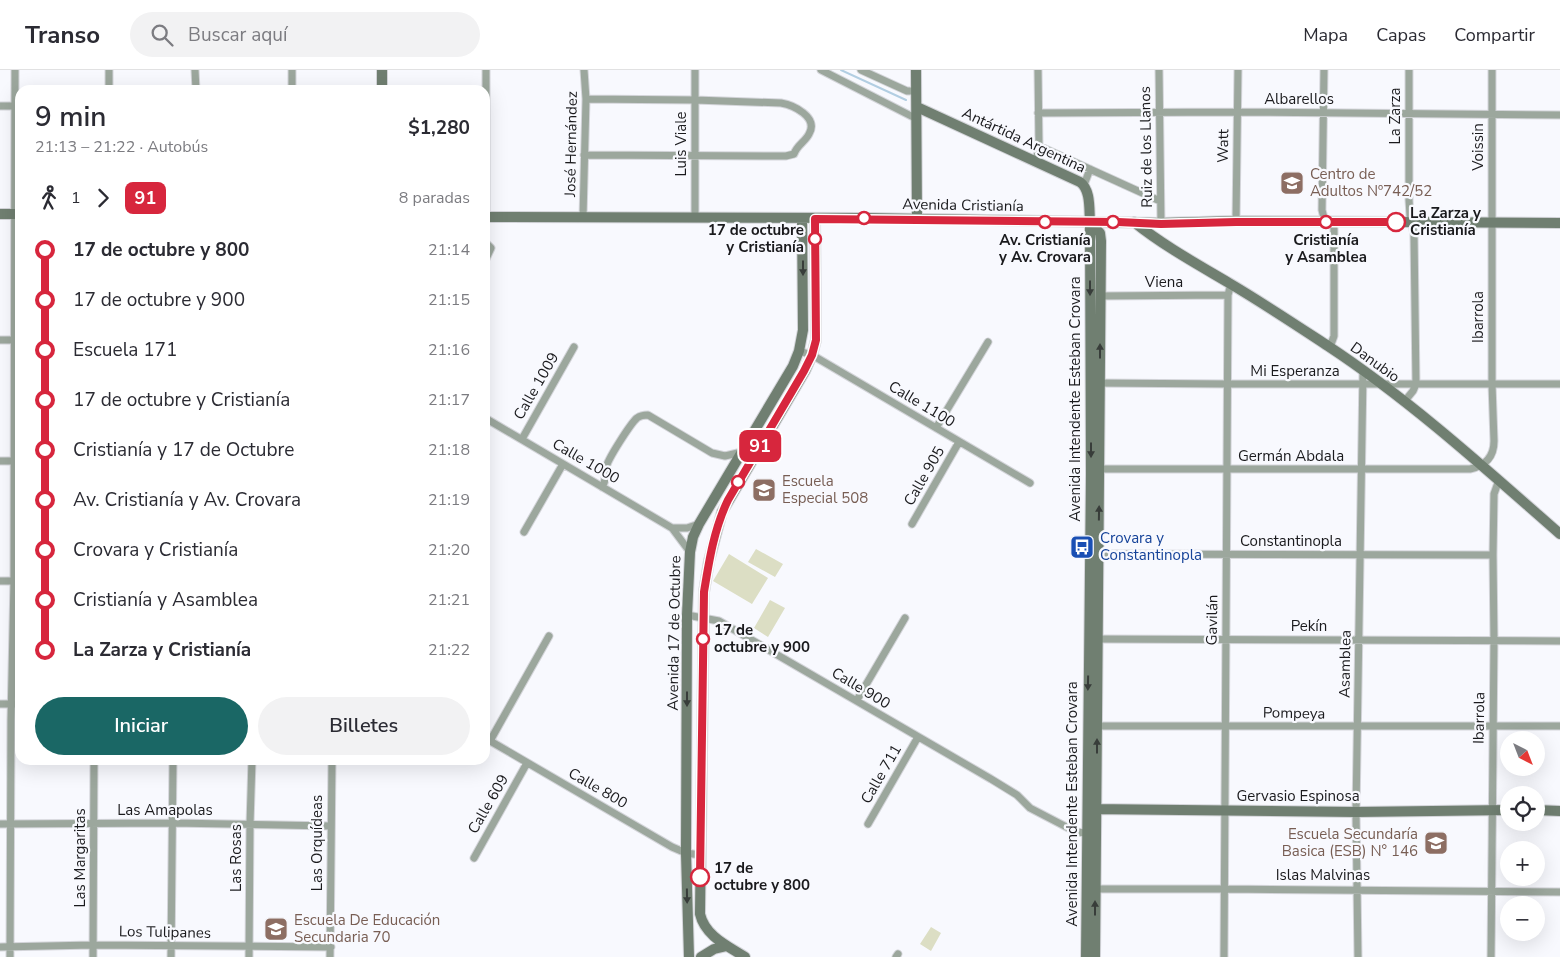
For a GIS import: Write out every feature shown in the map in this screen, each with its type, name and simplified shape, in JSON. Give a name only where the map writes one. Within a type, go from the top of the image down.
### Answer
[{"type":"main road","points":[[382,70],[382,85]]},
{"type":"main road","points":[[916,70],[917,220]]},
{"type":"main road","name":"Antártida Argentina","points":[[917,107],[1084,185],[1087,190],[1090,222]]},
{"type":"main road","points":[[0,214],[15,214]]},
{"type":"main road","name":"Avenida Cristianía","points":[[490,217],[1158,223],[1560,223]]},
{"type":"main road","name":"Avenida 17 de Octubre","points":[[688,957],[686,853],[687,615],[690,552],[693,537],[699,524],[793,366],[799,351],[803,330],[802,219]]},
{"type":"main road","name":"Avenida 17 de Octubre","points":[[745,957],[710,933],[702,920],[700,855],[704,592],[709,561],[722,512],[812,355],[816,330],[815,219]]},
{"type":"main road","name":"Avenida Intendente Esteban Crovara","points":[[1090,222],[1100,233],[1100,296],[1096,383]]},
{"type":"main road","name":"Avenida Intendente Esteban Crovara","points":[[1086,957],[1091,889],[1096,469],[1096,383],[1090,222]]},
{"type":"main road","name":"Danubio","points":[[1134,222],[1155,239],[1231,284],[1330,347],[1404,402],[1482,465],[1560,534]]},
{"type":"main road","points":[[1155,239],[1153,232],[1158,223]]},
{"type":"main road","name":"Avenida Intendente Esteban Crovara","points":[[1092,810],[1086,833],[1095,957]]},
{"type":"main road","name":"Gervasio Espinosa","points":[[1092,810],[1356,812],[1500,810]]},
{"type":"main road","points":[[1545,810],[1560,811]]},
{"type":"main road","points":[[701,957],[714,949],[727,946]]},
{"type":"street","points":[[14,70],[15,142]]},
{"type":"street","points":[[108,70],[108,85]]},
{"type":"street","points":[[195,70],[196,85]]},
{"type":"street","points":[[292,70],[292,85]]},
{"type":"street","points":[[486,70],[486,85]]},
{"type":"street","name":"José Hernández","points":[[584,70],[586,99],[584,218]]},
{"type":"street","name":"Luis Viale","points":[[695,70],[695,218]]},
{"type":"street","points":[[821,70],[917,119]]},
{"type":"street","points":[[861,70],[908,91],[916,92]]},
{"type":"street","points":[[1036,161],[1039,146],[1038,70]]},
{"type":"street","name":"Ruiz de los Llanos","points":[[1158,223],[1160,201],[1159,70]]},
{"type":"street","name":"Watt","points":[[1236,222],[1238,70]]},
{"type":"street","points":[[1324,70],[1322,210],[1330,222],[1334,336],[1330,347]]},
{"type":"street","name":"La Zarza","points":[[1409,70],[1409,210],[1412,223]]},
{"type":"street","name":"Voissin","points":[[1492,70],[1492,224]]},
{"type":"street","points":[[584,155],[782,156],[794,154],[811,130],[810,122],[806,116],[789,104],[695,100],[586,99]]},
{"type":"street","points":[[0,106],[14,106]]},
{"type":"street","name":"Albarellos","points":[[1038,113],[1324,112],[1560,115]]},
{"type":"street","points":[[1039,146],[1160,201]]},
{"type":"street","points":[[1084,185],[1090,169]]},
{"type":"street","points":[[1404,402],[1416,384],[1414,234],[1412,223]]},
{"type":"street","name":"Ibarrola","points":[[1482,465],[1488,460],[1494,448],[1492,224]]},
{"type":"street","name":"Gavilán","points":[[1224,957],[1228,296],[1231,284]]},
{"type":"street","name":"Viena","points":[[1100,296],[1228,296]]},
{"type":"street","points":[[0,340],[15,340]]},
{"type":"street","points":[[936,428],[988,342]]},
{"type":"street","name":"Calle 1009","points":[[522,439],[574,347]]},
{"type":"street","name":"Calle 1100","points":[[799,351],[812,355],[1030,483]]},
{"type":"street","name":"Asamblea","points":[[1358,957],[1356,812],[1363,372]]},
{"type":"street","name":"Mi Esperanza","points":[[1096,383],[1560,384]]},
{"type":"street","points":[[602,487],[606,482],[608,462],[630,426],[641,416],[648,415],[712,453],[725,456],[742,452]]},
{"type":"street","name":"Calle 1000","points":[[490,421],[672,528],[690,552]]},
{"type":"street","name":"Calle 905","points":[[912,524],[959,442]]},
{"type":"street","points":[[0,461],[15,461]]},
{"type":"street","points":[[524,532],[563,464]]},
{"type":"street","name":"Germán Abdala","points":[[1096,469],[1470,469],[1482,465]]},
{"type":"street","name":"Ibarrola","points":[[1491,957],[1494,494],[1499,480]]},
{"type":"street","points":[[710,506],[722,512]]},
{"type":"street","points":[[672,528],[687,528],[699,524]]},
{"type":"street","name":"Constantinopla","points":[[1094,554],[1493,556]]},
{"type":"street","points":[[0,581],[15,581]]},
{"type":"street","name":"Calle 900","points":[[687,615],[719,621],[1018,795],[1030,808],[1076,832],[1086,833]]},
{"type":"street","points":[[857,700],[905,618]]},
{"type":"street","points":[[10,957],[11,704],[15,622]]},
{"type":"street","points":[[490,736],[549,636]]},
{"type":"street","name":"Pekín","points":[[1093,640],[1360,639],[1560,641]]},
{"type":"street","points":[[0,704],[15,704]]},
{"type":"street","name":"Pompeya","points":[[1092,726],[1560,726]]},
{"type":"street","name":"Calle 711","points":[[868,824],[918,737]]},
{"type":"street","name":"Calle 800","points":[[490,740],[672,847],[686,853],[700,855]]},
{"type":"street","name":"Calle 609","points":[[474,858],[527,763]]},
{"type":"street","name":"Las Margaritas","points":[[93,957],[94,765]]},
{"type":"street","points":[[171,957],[173,765]]},
{"type":"street","name":"Las Rosas","points":[[249,957],[252,765]]},
{"type":"street","name":"Las Orquídeas","points":[[330,957],[332,765]]},
{"type":"street","name":"Las Amapolas","points":[[0,824],[173,823],[331,826]]},
{"type":"street","name":"Islas Malvinas","points":[[1091,889],[1225,888],[1560,892]]},
{"type":"street","name":"Los Tulipanes","points":[[0,947],[93,945],[330,947]]},
{"type":"green space","points":[[756,549],[783,564],[775,577],[748,562]]},
{"type":"green space","points":[[729,554],[768,578],[752,604],[713,581]]},
{"type":"green space","points":[[770,600],[785,608],[768,637],[754,628]]},
{"type":"green space","points":[[931,927],[941,933],[931,951],[920,944]]},
{"type":"waterway","points":[[841,70],[906,100]]},
{"type":"bus line","name":"91","points":[[700,877],[704,592],[709,561],[722,512],[812,355],[816,340],[815,219],[864,218],[1161,224],[1396,222]]},
{"type":"place","name":"Centro de Adultos Nº742/52","points":[[1292,183]]},
{"type":"place","name":"Av. Cristianía y Av. Crovara","points":[[1045,222]]},
{"type":"place","name":"Cristianía y Asamblea","points":[[1326,222]]},
{"type":"place","name":"La Zarza y Cristianía","points":[[1396,222]]},
{"type":"place","name":"17 de octubre y Cristianía","points":[[815,239]]},
{"type":"place","name":"Escuela Especial 508","points":[[764,490]]},
{"type":"place","name":"Crovara y Constantinopla","points":[[1082,547]]},
{"type":"place","name":"17 de octubre y 900","points":[[703,639]]},
{"type":"place","name":"Escuela Secundaría Basica (ESB) N° 146","points":[[1436,843]]},
{"type":"place","name":"17 de octubre y 800","points":[[700,877]]},
{"type":"place","name":"Escuela De Educación Secundaria 70","points":[[276,929]]}]
